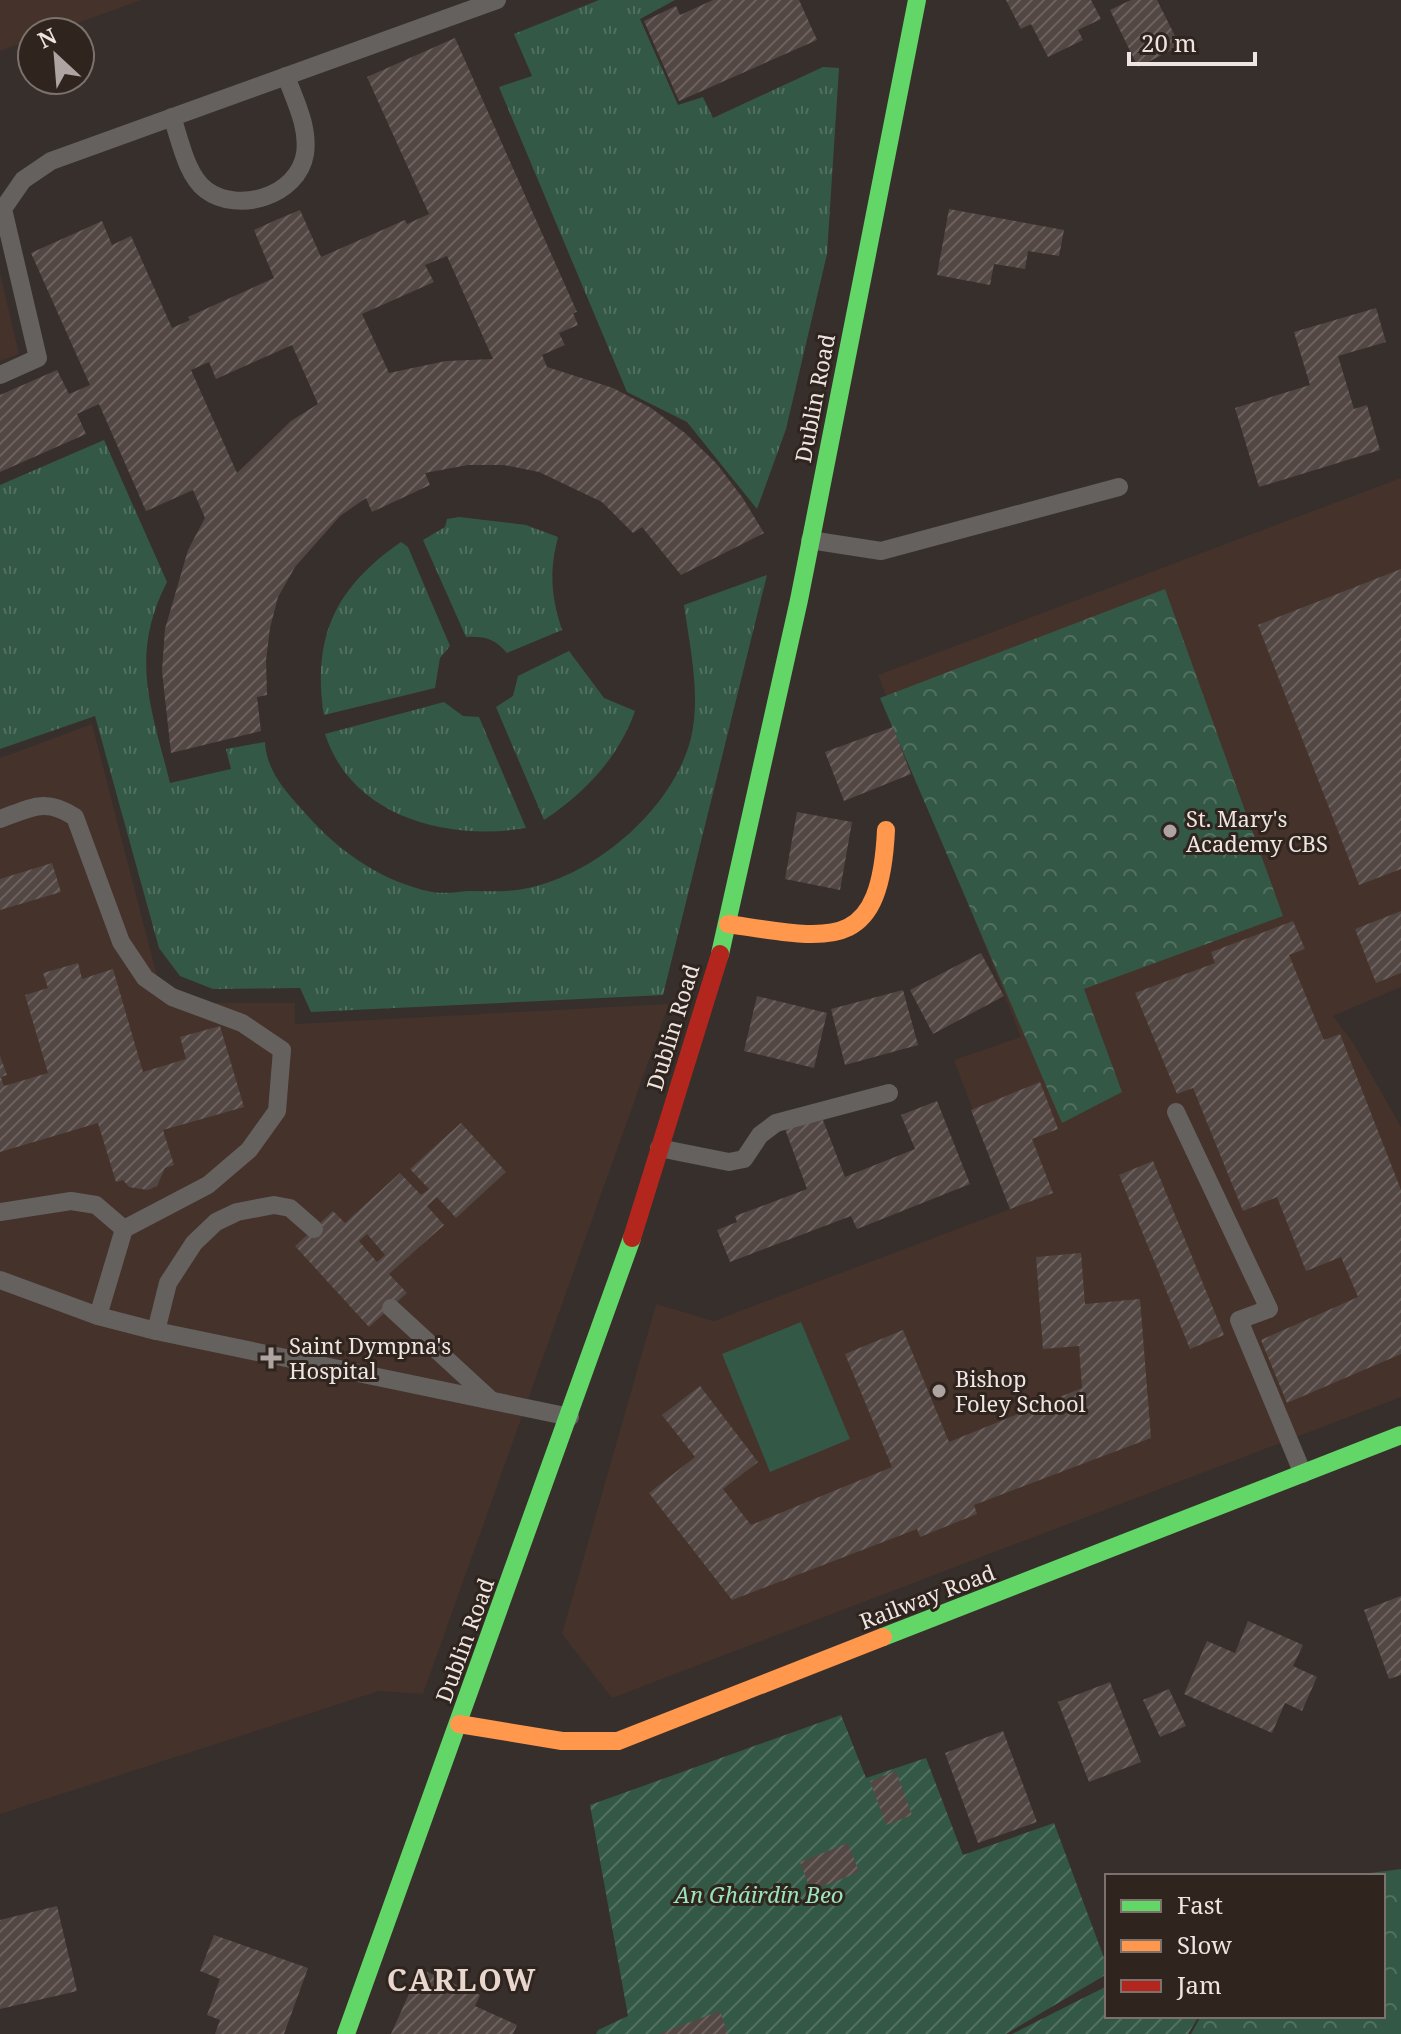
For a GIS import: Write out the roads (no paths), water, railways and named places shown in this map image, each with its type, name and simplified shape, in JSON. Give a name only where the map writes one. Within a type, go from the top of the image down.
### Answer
[{"type":"main road","name":"Dublin Road","points":[[346,2034],[619,1278],[728,924],[810,540],[917,0]]},
{"type":"main road","points":[[728,924],[809,935],[833,935],[852,928],[867,917],[880,889],[887,865],[886,830]]},
{"type":"main road","name":"Railway Road","points":[[459,1724],[562,1741],[618,1741],[1401,1435]]},
{"type":"lane","points":[[0,375],[38,358],[3,209],[23,180],[51,161],[497,0]]},
{"type":"lane","points":[[172,117],[189,167],[204,189],[231,203],[267,196],[297,177],[305,155],[305,128],[286,76]]},
{"type":"lane","points":[[810,540],[881,551],[1119,487]]},
{"type":"lane","points":[[0,819],[40,805],[58,805],[75,817],[121,942],[145,978],[172,997],[242,1023],[282,1050],[277,1111],[249,1150],[208,1185],[124,1229],[98,1316]]},
{"type":"lane","points":[[659,1148],[729,1162],[744,1159],[760,1135],[776,1123],[889,1093]]},
{"type":"lane","points":[[1176,1112],[1269,1309],[1239,1320],[1303,1474]]},
{"type":"lane","points":[[0,1212],[71,1201],[96,1205],[124,1229]]},
{"type":"lane","points":[[156,1331],[168,1283],[194,1243],[216,1222],[237,1212],[274,1205],[290,1208],[314,1229]]},
{"type":"lane","points":[[0,1280],[98,1316],[156,1331],[570,1417]]},
{"type":"lane","points":[[391,1308],[493,1402]]},
{"type":"place","name":"St. Mary's Academy CBS","points":[[1170,831]]},
{"type":"place","name":"Saint Dympna's Hospital","points":[[271,1358]]},
{"type":"place","name":"Bishop Foley School","points":[[939,1391]]},
{"type":"district","name":"CARLOW","points":[[462,1979]]},
{"type":"park label","name":"An Gháirdín Beo","points":[[759,1894]]}]
